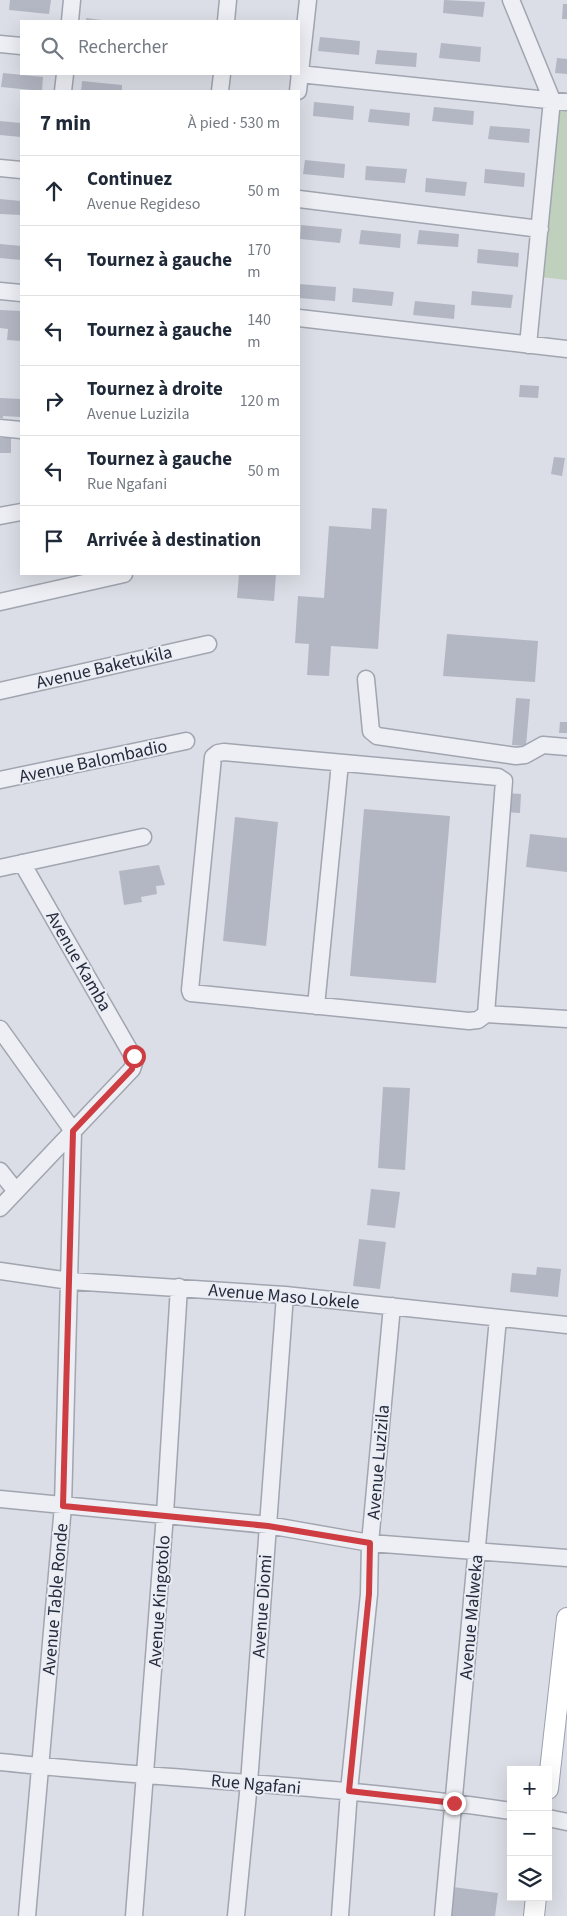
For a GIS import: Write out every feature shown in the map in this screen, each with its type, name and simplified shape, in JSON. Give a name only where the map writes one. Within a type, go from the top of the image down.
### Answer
[{"type":"main road","points":[[551,1766],[567,1618]]},
{"type":"main road","points":[[534,1916],[536,1901]]},
{"type":"street","points":[[70,20],[72,0]]},
{"type":"street","points":[[226,20],[228,0]]},
{"type":"street","points":[[308,0],[300,74],[560,101]]},
{"type":"street","points":[[511,0],[560,101],[540,229],[528,345]]},
{"type":"street","points":[[0,44],[20,46]]},
{"type":"street","points":[[63,90],[65,75]]},
{"type":"street","points":[[220,90],[222,75]]},
{"type":"street","points":[[298,90],[300,75]]},
{"type":"street","points":[[0,168],[20,170]]},
{"type":"street","points":[[300,199],[540,229]]},
{"type":"street","points":[[0,291],[20,293]]},
{"type":"street","points":[[300,318],[567,349]]},
{"type":"street","points":[[0,428],[20,430]]},
{"type":"street","points":[[0,516],[20,512]]},
{"type":"street","points":[[0,602],[120,575]]},
{"type":"street","name":"Avenue Baketukila","points":[[0,691],[208,644]]},
{"type":"street","points":[[366,679],[372,731],[377,736],[516,756],[524,755],[543,746],[567,746]]},
{"type":"street","name":"Avenue Balombadio","points":[[0,780],[186,741]]},
{"type":"street","points":[[486,1014],[504,781],[498,778],[224,752],[218,753],[213,757],[190,980],[190,990],[196,995],[469,1021],[478,1020],[486,1014],[567,1019]]},
{"type":"street","points":[[316,1006],[340,763]]},
{"type":"street","points":[[0,868],[143,838]]},
{"type":"street","name":"Avenue Kamba","points":[[22,863],[135,1060],[132,1069],[73,1131]]},
{"type":"street","points":[[0,1029],[73,1131],[0,1208]]},
{"type":"street","name":"Avenue Table Ronde","points":[[27,1916],[63,1506],[73,1131]]},
{"type":"street","points":[[0,1171],[16,1190]]},
{"type":"street","name":"Avenue Maso Lokele","points":[[0,1271],[70,1281],[285,1295],[567,1324]]},
{"type":"street","name":"Avenue Kingotolo","points":[[134,1916],[165,1514],[178,1287]]},
{"type":"street","name":"Avenue Diomi","points":[[236,1916],[249,1783],[285,1295]]},
{"type":"street","name":"Avenue Luzizila","points":[[340,1916],[349,1791],[369,1594],[370,1543],[392,1306]]},
{"type":"street","name":"Avenue Malweka","points":[[443,1916],[498,1318]]},
{"type":"street","points":[[0,1499],[165,1514],[268,1526],[370,1543],[567,1558]]},
{"type":"street","name":"Rue Ngafani","points":[[0,1762],[146,1776],[349,1791],[507,1810]]},
{"type":"street","points":[[552,1819],[567,1822]]},
{"type":"green space","points":[[560,109],[567,109],[567,280],[541,277]]},
{"type":"building","points":[[10,0],[51,0],[49,14],[9,10]]},
{"type":"building","points":[[444,0],[485,2],[483,17],[443,13]]},
{"type":"building","points":[[563,4],[567,4],[567,19],[562,19]]},
{"type":"building","points":[[86,18],[102,20],[86,20]]},
{"type":"building","points":[[320,37],[360,41],[359,55],[318,51]]},
{"type":"building","points":[[441,43],[481,47],[480,62],[439,58]]},
{"type":"building","points":[[377,50],[417,53],[416,67],[375,64]]},
{"type":"building","points":[[557,58],[567,59],[567,74],[555,73]]},
{"type":"building","points":[[3,73],[43,77],[42,90],[1,87]]},
{"type":"building","points":[[82,81],[122,85],[122,90],[81,90]]},
{"type":"building","points":[[314,102],[354,106],[353,120],[313,116]]},
{"type":"building","points":[[434,107],[474,111],[473,125],[432,121]]},
{"type":"building","points":[[370,109],[410,113],[409,126],[368,122]]},
{"type":"building","points":[[0,121],[20,123],[20,137],[0,135]]},
{"type":"building","points":[[490,126],[530,129],[529,143],[488,139]]},
{"type":"building","points":[[305,160],[345,164],[344,178],[303,174]]},
{"type":"building","points":[[366,166],[407,169],[405,183],[365,180]]},
{"type":"building","points":[[485,169],[525,173],[524,187],[484,183]]},
{"type":"building","points":[[426,178],[467,182],[465,196],[425,192]]},
{"type":"building","points":[[0,199],[20,201],[20,215],[0,214]]},
{"type":"building","points":[[301,225],[342,229],[340,243],[300,239]]},
{"type":"building","points":[[361,230],[401,234],[400,248],[359,244]]},
{"type":"building","points":[[419,230],[459,234],[458,247],[417,244]]},
{"type":"building","points":[[0,244],[20,246],[20,260],[0,258]]},
{"type":"building","points":[[478,249],[519,253],[518,267],[477,263]]},
{"type":"building","points":[[300,284],[336,287],[335,301],[300,298]]},
{"type":"building","points":[[353,288],[394,292],[392,306],[352,302]]},
{"type":"building","points":[[472,291],[513,295],[511,308],[471,305]]},
{"type":"building","points":[[415,301],[455,305],[454,319],[413,315]]},
{"type":"building","points":[[0,310],[20,311],[20,341],[7,340],[8,329],[0,328]]},
{"type":"building","points":[[520,385],[539,386],[538,398],[519,397]]},
{"type":"building","points":[[0,398],[20,399],[20,417],[3,416],[3,418],[0,418]]},
{"type":"building","points":[[0,438],[11,438],[11,453],[0,453]]},
{"type":"building","points":[[554,457],[565,458],[562,476],[551,474]]},
{"type":"building","points":[[372,508],[387,509],[378,649],[331,646],[329,676],[307,675],[309,644],[295,643],[298,596],[324,598],[329,526],[371,529]]},
{"type":"building","points":[[239,575],[276,575],[274,601],[237,598]]},
{"type":"building","points":[[447,634],[538,641],[535,682],[443,676]]},
{"type":"building","points":[[516,698],[530,699],[526,746],[512,745]]},
{"type":"building","points":[[560,722],[567,722],[567,733],[559,733]]},
{"type":"building","points":[[506,793],[521,794],[520,813],[505,812]]},
{"type":"building","points":[[364,809],[450,816],[436,983],[350,976]]},
{"type":"building","points":[[235,817],[278,822],[266,946],[223,941]]},
{"type":"building","points":[[530,834],[567,838],[567,872],[526,867]]},
{"type":"building","points":[[159,865],[165,885],[156,886],[157,894],[141,897],[142,902],[124,905],[119,871]]},
{"type":"building","points":[[383,1087],[410,1088],[405,1170],[378,1168]]},
{"type":"building","points":[[371,1189],[400,1192],[395,1228],[367,1225]]},
{"type":"building","points":[[359,1239],[386,1242],[380,1289],[353,1286]]},
{"type":"building","points":[[537,1267],[561,1269],[558,1297],[510,1292],[512,1273],[536,1275]]},
{"type":"building","points":[[453,1887],[498,1893],[495,1916],[449,1916]]},
{"type":"route","points":[[134,1056],[135,1060],[132,1069],[73,1131],[63,1506],[165,1514],[268,1526],[370,1543],[369,1594],[358,1720],[349,1791],[454,1803]]}]
